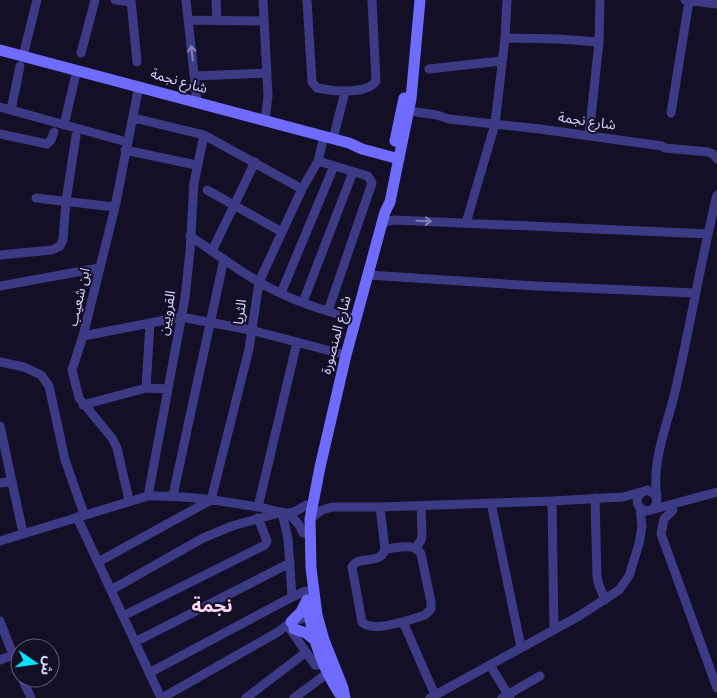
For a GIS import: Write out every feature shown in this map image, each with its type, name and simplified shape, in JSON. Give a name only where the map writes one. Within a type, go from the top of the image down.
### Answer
[{"type":"main road","name":"شارع المنصورة","points":[[344,698],[338,692],[326,669],[316,641],[310,519],[346,355],[384,217],[384,199],[415,71],[414,55],[420,0]]},
{"type":"main road","name":"شارع نجمة","points":[[0,50],[21,61],[139,86],[329,138],[363,144],[396,155]]},
{"type":"main road","name":"شارع المنصورة","points":[[320,467],[314,473],[306,505],[303,533],[304,570],[307,596],[314,619],[343,688],[344,698]]},
{"type":"main road","points":[[307,596],[301,612],[292,627],[306,633],[316,641]]},
{"type":"street","points":[[11,110],[21,61],[37,0]]},
{"type":"street","points":[[81,53],[95,0]]},
{"type":"street","points":[[115,0],[131,1],[137,62]]},
{"type":"street","points":[[186,0],[197,102]]},
{"type":"street","points":[[216,0],[217,20]]},
{"type":"street","points":[[263,0],[268,96],[266,121]]},
{"type":"street","points":[[308,0],[312,82],[317,88],[345,92],[370,87],[376,81],[372,0]]},
{"type":"street","points":[[466,223],[494,124],[507,0]]},
{"type":"street","points":[[589,136],[599,42],[600,0]]},
{"type":"street","points":[[684,0],[711,2]]},
{"type":"street","points":[[671,114],[689,1]]},
{"type":"street","points":[[189,20],[264,21]]},
{"type":"street","points":[[504,38],[599,42]]},
{"type":"street","points":[[430,69],[502,61]]},
{"type":"street","points":[[195,76],[267,73]]},
{"type":"street","points":[[64,125],[76,78]]},
{"type":"street","name":"ابن شعيب","points":[[130,500],[117,448],[112,438],[78,398],[72,370],[83,336],[115,207],[139,86]]},
{"type":"street","name":"الثريا","points":[[211,500],[249,349],[259,282],[302,188],[329,138],[345,92]]},
{"type":"street","points":[[0,107],[64,125],[126,146],[196,165]]},
{"type":"street","name":"شارع نجمة","points":[[405,114],[439,121],[449,119],[494,124],[662,146],[666,144],[714,152]]},
{"type":"street","points":[[134,118],[204,135],[302,188]]},
{"type":"street","points":[[0,135],[47,144],[54,132]]},
{"type":"street","name":"القرويين","points":[[148,496],[181,318],[189,265],[191,206],[196,165],[204,135]]},
{"type":"street","points":[[0,255],[52,250],[60,246],[63,240],[66,201],[76,136]]},
{"type":"street","points":[[318,161],[368,176],[372,181],[328,311]]},
{"type":"street","points":[[212,250],[255,162]]},
{"type":"street","points":[[281,294],[334,166]]},
{"type":"street","points":[[303,302],[353,172]]},
{"type":"street","points":[[207,190],[282,232]]},
{"type":"street","points":[[403,622],[432,696],[554,630],[619,590],[629,576],[639,544],[642,526],[654,504],[655,476],[675,392],[708,234],[715,216],[717,195]]},
{"type":"street","points":[[36,198],[115,207]]},
{"type":"street","points":[[384,217],[395,220],[708,234]]},
{"type":"street","points":[[190,236],[259,282],[281,294],[355,319]]},
{"type":"street","points":[[173,495],[224,259]]},
{"type":"street","points":[[0,286],[99,268]]},
{"type":"street","points":[[369,275],[468,280],[536,286],[695,293]]},
{"type":"street","points":[[83,336],[181,318],[251,330],[346,355]]},
{"type":"street","points":[[146,388],[150,323]]},
{"type":"street","points":[[258,507],[297,342]]},
{"type":"street","points":[[0,362],[24,367],[41,376],[49,386],[65,460],[80,515],[98,562],[162,698],[278,632],[314,619]]},
{"type":"street","points":[[83,405],[146,388],[168,388]]},
{"type":"street","points":[[0,426],[2,444],[23,533]]},
{"type":"street","points":[[642,526],[637,498],[655,476]]},
{"type":"street","points":[[0,483],[12,481]]},
{"type":"street","points":[[310,519],[322,510],[332,507],[552,501],[623,497],[644,491],[653,492],[654,504]]},
{"type":"street","points":[[623,497],[644,510],[654,504],[671,507],[717,492]]},
{"type":"street","points":[[315,493],[324,503],[332,507]]},
{"type":"street","points":[[0,541],[130,500],[148,496],[173,495],[258,507],[285,513],[299,525],[303,533]]},
{"type":"street","points":[[595,498],[597,577],[605,600]]},
{"type":"street","points":[[98,562],[211,500]]},
{"type":"street","points":[[552,501],[554,630]]},
{"type":"street","points":[[491,503],[520,648]]},
{"type":"street","points":[[111,590],[203,538],[258,518],[295,512],[306,505]]},
{"type":"street","points":[[416,548],[422,540],[422,506]]},
{"type":"street","points":[[380,507],[385,549],[382,556],[358,561],[352,567],[360,618],[364,625],[370,627],[403,622],[424,615],[432,606],[421,554],[416,548],[385,549]]},
{"type":"street","points":[[671,507],[664,519],[661,534],[717,688]]},
{"type":"street","points":[[285,513],[292,597]]},
{"type":"street","points":[[123,616],[266,543],[258,518]]},
{"type":"street","points":[[135,642],[290,562]]},
{"type":"street","points":[[149,673],[292,597],[307,596]]},
{"type":"street","points":[[0,621],[10,649]]},
{"type":"street","points":[[292,627],[305,653],[314,665],[326,669],[294,698]]},
{"type":"street","points":[[246,698],[305,653]]},
{"type":"street","points":[[490,665],[507,697],[540,676]]},
{"type":"district","name":"نجمة","points":[[212,606]]}]
